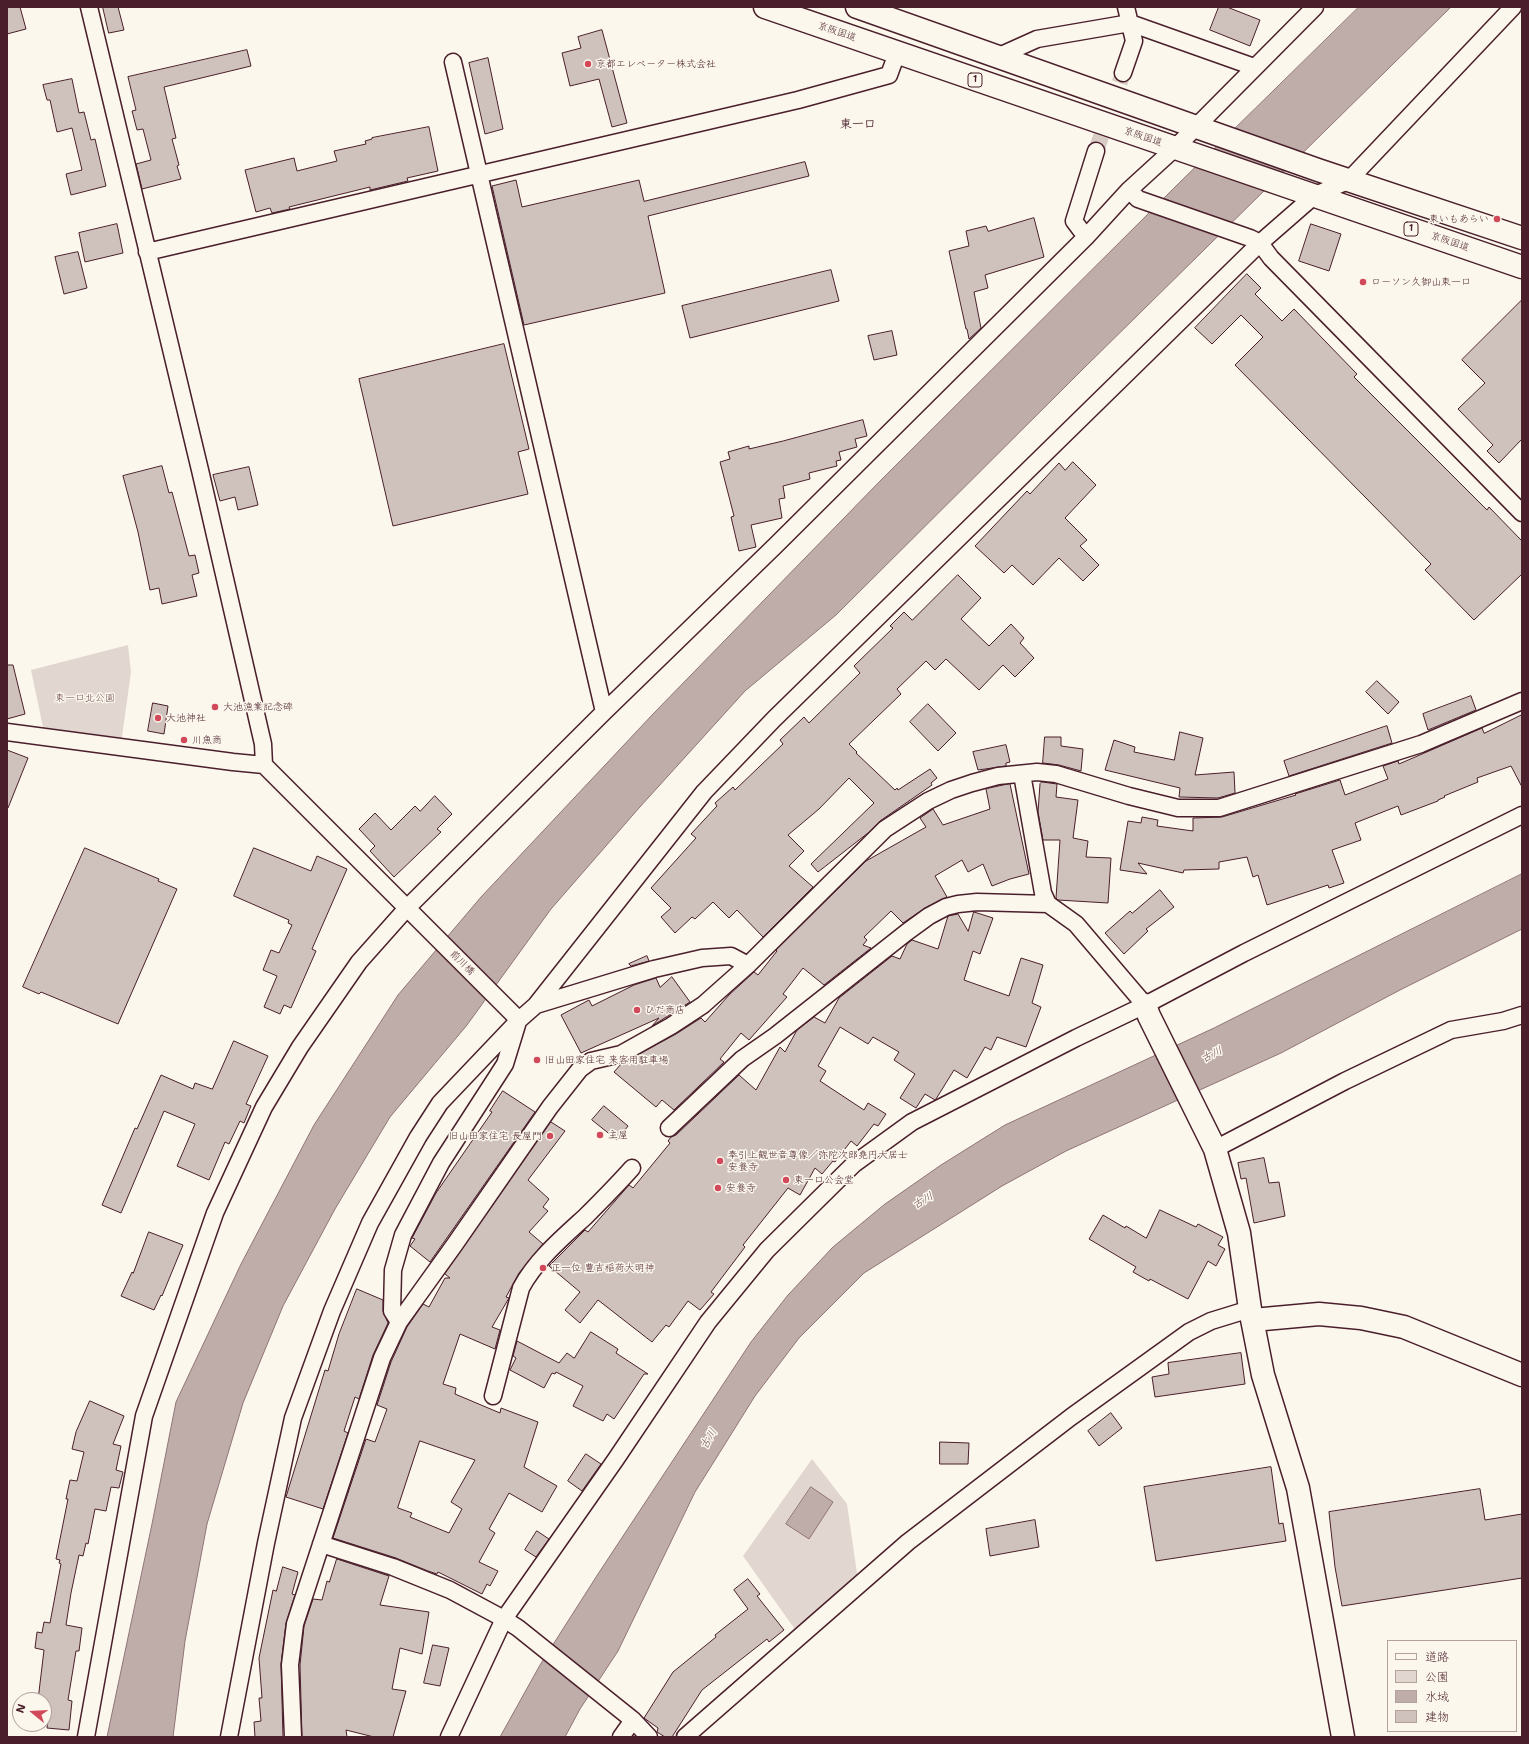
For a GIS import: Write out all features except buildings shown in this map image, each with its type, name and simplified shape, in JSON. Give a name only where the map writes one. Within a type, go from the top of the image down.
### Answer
[{"type":"main road","name":"京阪国道","points":[[765,7],[1522,267]]},
{"type":"main road","points":[[857,7],[1348,181],[1522,238]]},
{"type":"main road","points":[[1147,1011],[1213,1144],[1239,1233],[1251,1315],[1263,1375],[1298,1488],[1343,1737]]},
{"type":"main road","points":[[1251,1315],[1319,1314],[1361,1318],[1404,1327],[1522,1375]]},
{"type":"street","points":[[7,732],[264,765],[261,736],[200,470],[89,7]]},
{"type":"street","points":[[1123,73],[1134,41],[1126,7]]},
{"type":"street","points":[[86,1737],[144,1416],[214,1213],[264,1107],[300,1046],[359,962],[412,913],[604,712],[781,540],[1086,237],[1133,195],[1201,129],[1254,67],[1315,7]]},
{"type":"street","points":[[536,1005],[704,792],[774,719],[1255,240],[1308,193],[1348,181],[1513,7]]},
{"type":"street","points":[[997,57],[1037,39],[1130,23],[1254,67]]},
{"type":"street","points":[[148,252],[798,100],[889,75],[897,53]]},
{"type":"street","points":[[453,62],[604,712]]},
{"type":"street","points":[[1086,237],[1074,221],[1096,151]]},
{"type":"street","points":[[1133,195],[1255,240],[1522,513]]},
{"type":"street","points":[[293,1737],[290,1665],[295,1624],[382,1358],[399,1322],[550,1107],[580,1069],[591,1061],[621,1054],[703,1006],[748,965],[885,829],[906,814],[951,790],[998,776],[1037,772],[1056,774],[1129,796],[1178,808],[1219,808],[1421,744],[1522,701]]},
{"type":"street","name":"前川橋","points":[[264,765],[513,1015]]},
{"type":"street","points":[[1022,774],[1042,893],[1048,904],[1076,924],[1147,1011]]},
{"type":"street","points":[[449,1737],[504,1620],[616,1459],[708,1322],[767,1250],[854,1164],[912,1122],[1076,1038],[1147,1011],[1266,942],[1522,815]]},
{"type":"street","points":[[669,1128],[742,1059],[775,1036],[929,916],[946,907],[977,902],[1048,904]]},
{"type":"street","points":[[229,1737],[266,1542],[294,1418],[332,1311],[370,1223],[418,1137],[440,1103],[513,1015],[536,1005],[654,970],[702,958],[731,956],[748,965]]},
{"type":"street","points":[[399,1322],[392,1311],[393,1270],[403,1235],[441,1163],[505,1064],[513,1015]]},
{"type":"street","points":[[1213,1144],[1451,1030],[1503,1021],[1522,1015]]},
{"type":"street","points":[[492,1396],[521,1288],[551,1249],[606,1196],[632,1168]]},
{"type":"street","points":[[685,1737],[908,1542],[1064,1422],[1189,1332],[1211,1321],[1251,1315]]},
{"type":"street","points":[[321,1544],[394,1567],[450,1590],[518,1628],[628,1717],[648,1737]]},
{"type":"street","points":[[621,1737],[628,1717]]},
{"type":"green space","name":"東一口北公園","points":[[128,645],[131,672],[121,744],[44,732],[31,670]]},
{"type":"green space","points":[[812,1459],[847,1504],[858,1580],[793,1638],[794,1628],[743,1556]]},
{"type":"water","points":[[1359,7],[1451,7],[1083,369],[836,615],[745,691],[639,808],[551,909],[467,1025],[390,1117],[335,1209],[283,1306],[243,1403],[207,1524],[185,1641],[173,1737],[107,1737],[176,1402],[241,1264],[314,1125],[398,995],[481,897],[653,714],[881,480],[1173,189]]},
{"type":"water","name":"古川","points":[[1522,874],[1522,929],[1400,990],[1281,1053],[1066,1151],[1002,1186],[864,1273],[799,1338],[755,1396],[695,1492],[618,1651],[580,1709],[565,1737],[500,1737],[540,1665],[598,1574],[751,1342],[788,1295],[833,1247],[885,1204],[941,1165],[1005,1125],[1214,1028]]},
{"type":"water","points":[[811,1487],[833,1502],[809,1539],[786,1524]]},
{"type":"tunnel","points":[[1096,151],[1123,73]]},
{"type":"place","name":"京都エレベーター株式会社","points":[[588,64]]},
{"type":"place","name":"東いもあらい","points":[[1497,219]]},
{"type":"place","name":"ローソン久御山東一口","points":[[1363,282]]},
{"type":"place","name":"大池漁業記念碑","points":[[215,707]]},
{"type":"place","name":"大池神社","points":[[158,718]]},
{"type":"place","name":"川魚商","points":[[184,740]]},
{"type":"place","name":"ひだ商店","points":[[637,1010]]},
{"type":"place","name":"旧山田家住宅 来客用駐車場","points":[[537,1060]]},
{"type":"place","name":"主屋","points":[[600,1135]]},
{"type":"place","name":"旧山田家住宅 長屋門","points":[[550,1136]]},
{"type":"place","name":"奉引上観世音尊像／弥陀次郎堯円大居士 安養寺","points":[[720,1161]]},
{"type":"place","name":"東一口公会堂","points":[[786,1180]]},
{"type":"place","name":"安養寺","points":[[718,1188]]},
{"type":"place","name":"正一位 豊吉稲荷大明神","points":[[543,1268]]},
{"type":"district","name":"東一口","points":[[858,125]]}]
